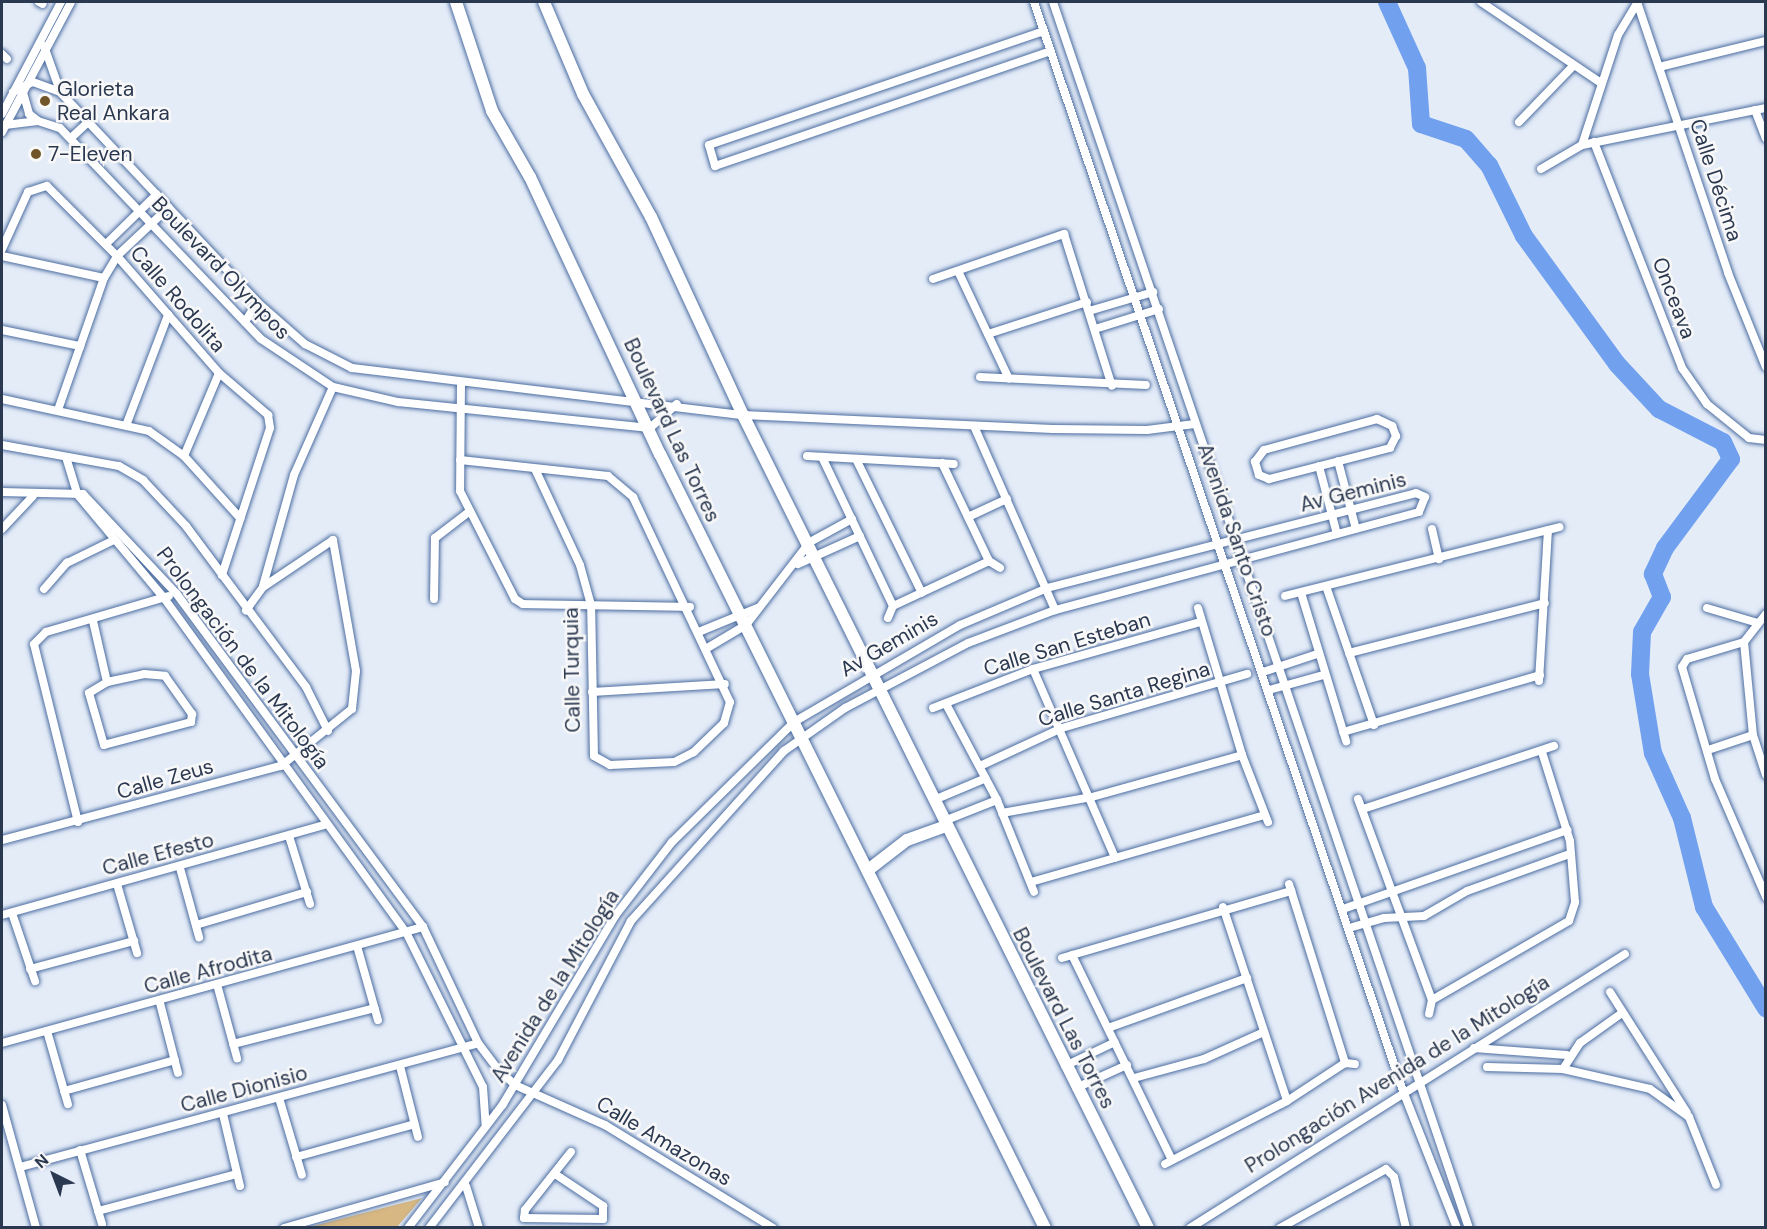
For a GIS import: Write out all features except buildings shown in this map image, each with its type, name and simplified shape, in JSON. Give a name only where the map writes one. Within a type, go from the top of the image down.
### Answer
[{"type":"main road","name":"Boulevard Las Torres","points":[[456,2],[492,111],[530,177],[739,611],[1045,1227]]},
{"type":"main road","name":"Boulevard Las Torres","points":[[544,2],[583,94],[651,217],[743,415],[818,557],[945,823],[1076,1088],[1148,1227]]},
{"type":"main road","points":[[868,870],[907,840],[945,823]]},
{"type":"street","points":[[3,129],[38,121],[24,101],[21,73],[61,2]]},
{"type":"street","points":[[2,114],[21,87],[71,2]]},
{"type":"street","name":"Avenida Santo Cristo","points":[[1034,2],[1228,565],[1404,1091],[1456,1227]]},
{"type":"street","name":"Avenida Santo Cristo","points":[[1053,2],[1154,292],[1239,562],[1469,1227]]},
{"type":"street","points":[[1481,2],[1601,83]]},
{"type":"street","points":[[1582,145],[1618,34],[1638,2]]},
{"type":"street","name":"Calle Décima","points":[[1638,2],[1679,125],[1766,367]]},
{"type":"street","points":[[1044,31],[709,145],[715,166],[1051,51]]},
{"type":"street","points":[[1659,67],[1766,40]]},
{"type":"street","points":[[44,46],[60,92]]},
{"type":"street","points":[[1520,122],[1573,66]]},
{"type":"street","points":[[24,101],[42,83]]},
{"type":"street","name":"Boulevard Olympos","points":[[21,87],[42,83],[60,92],[257,302],[305,345],[352,368],[461,383],[636,398],[743,415],[974,426],[1179,428],[1195,424]]},
{"type":"street","points":[[3,129],[21,87]]},
{"type":"street","points":[[1541,169],[1582,145],[1766,108]]},
{"type":"street","points":[[1755,110],[1766,138]]},
{"type":"street","name":"Boulevard Olympos","points":[[38,121],[72,137],[245,322],[282,357],[333,387],[461,410],[650,428]]},
{"type":"street","points":[[72,137],[89,121]]},
{"type":"street","name":"Onceava","points":[[1594,142],[1682,368],[1707,404],[1756,441],[1766,440]]},
{"type":"street","name":"Calle Rodolita","points":[[2,249],[22,202],[40,185],[55,193],[117,256],[219,373],[271,421],[222,576]]},
{"type":"street","points":[[105,244],[157,194]]},
{"type":"street","points":[[58,410],[104,278],[117,256],[170,207]]},
{"type":"street","points":[[933,279],[1064,234],[1112,386]]},
{"type":"street","points":[[2,256],[104,278]]},
{"type":"street","points":[[958,270],[1009,379]]},
{"type":"street","points":[[1089,311],[1154,292]]},
{"type":"street","points":[[245,322],[257,302]]},
{"type":"street","points":[[988,334],[1086,302]]},
{"type":"street","points":[[1095,329],[1159,309]]},
{"type":"street","points":[[126,423],[168,315]]},
{"type":"street","points":[[2,330],[80,346]]},
{"type":"street","points":[[184,456],[219,373]]},
{"type":"street","points":[[980,377],[1112,386],[1146,386]]},
{"type":"street","points":[[461,383],[460,491],[515,599],[523,604],[690,607]]},
{"type":"street","points":[[246,610],[263,587],[294,475],[333,387]]},
{"type":"street","points":[[2,399],[126,423],[184,456],[240,518]]},
{"type":"street","points":[[650,428],[677,404]]},
{"type":"street","points":[[1377,419],[1392,426],[1390,448],[1338,461],[1269,479],[1259,475],[1255,462],[1264,450],[1377,419]]},
{"type":"street","points":[[974,426],[1055,610]]},
{"type":"street","points":[[2,445],[119,466],[143,480],[222,576],[306,687],[328,731]]},
{"type":"street","points":[[807,456],[954,464]]},
{"type":"street","points":[[2,492],[33,496],[77,494],[66,457]]},
{"type":"street","points":[[822,457],[893,606]]},
{"type":"street","points":[[856,459],[922,593]]},
{"type":"street","points":[[460,460],[535,469]]},
{"type":"street","points":[[1338,461],[1356,529]]},
{"type":"street","points":[[942,463],[989,561],[1000,568]]},
{"type":"street","points":[[1319,466],[1337,534]]},
{"type":"street","name":"Calle Turquia","points":[[535,469],[608,476],[622,483],[690,607],[709,647],[730,702],[724,723],[674,762],[601,762],[591,749],[591,605],[580,565],[535,469]]},
{"type":"street","name":"Av Geminis","points":[[794,722],[872,672],[960,624],[1047,588],[1233,542],[1416,493],[1426,501],[1419,512],[1055,610],[968,643],[880,688],[803,738]]},
{"type":"street","name":"Prolongación de la Mitología","points":[[77,494],[112,541],[164,598],[281,766],[406,932],[483,1087],[486,1126]]},
{"type":"street","name":"Prolongación de la Mitología","points":[[77,494],[101,509],[176,593],[294,757],[423,927],[478,1043],[515,1085],[532,1094]]},
{"type":"street","points":[[2,529],[33,496]]},
{"type":"street","points":[[968,517],[1007,499]]},
{"type":"street","points":[[434,599],[435,538],[470,511]]},
{"type":"street","points":[[709,647],[746,625],[757,608],[798,564],[810,542],[852,519]]},
{"type":"street","points":[[1285,596],[1302,596],[1559,527]]},
{"type":"street","points":[[1432,529],[1439,559]]},
{"type":"street","points":[[1302,596],[1323,675],[1345,737],[1374,725],[1540,678],[1548,530]]},
{"type":"street","points":[[798,564],[860,537]]},
{"type":"street","name":"Calle Zeus","points":[[2,840],[78,822],[281,766],[328,731],[352,709],[358,686],[333,540],[263,587]]},
{"type":"street","points":[[44,589],[67,563],[112,541]]},
{"type":"street","points":[[888,618],[893,606],[989,561]]},
{"type":"street","points":[[1327,589],[1374,725]]},
{"type":"street","points":[[78,822],[33,652],[40,635],[93,621],[176,593]]},
{"type":"street","points":[[1349,653],[1545,603]]},
{"type":"street","points":[[701,631],[739,611],[757,608]]},
{"type":"street","points":[[1031,882],[1267,818],[1242,755],[1218,684],[1198,608]]},
{"type":"street","points":[[1707,608],[1758,623]]},
{"type":"street","points":[[1766,614],[1744,642],[1687,659],[1682,667],[1708,750],[1766,897]]},
{"type":"street","points":[[93,621],[107,681]]},
{"type":"street","name":"Calle San Esteban","points":[[933,708],[1033,669],[1200,622]]},
{"type":"street","points":[[1744,642],[1753,735],[1766,775]]},
{"type":"street","points":[[1263,672],[1317,654]]},
{"type":"street","points":[[1033,669],[1092,796],[1115,858]]},
{"type":"street","name":"Calle Santa Regina","points":[[980,766],[1062,728],[1247,674]]},
{"type":"street","points":[[1269,690],[1323,675]]},
{"type":"street","points":[[165,676],[192,714],[191,722],[104,745],[88,696],[107,681],[165,676]]},
{"type":"street","points":[[592,692],[725,684]]},
{"type":"street","points":[[946,704],[997,800],[1034,892]]},
{"type":"street","name":"Avenida de la Mitología","points":[[408,1227],[445,1182],[515,1085],[615,916],[672,842],[794,722]]},
{"type":"street","points":[[1708,750],[1753,735]]},
{"type":"street","name":"Avenida de la Mitología","points":[[429,1227],[466,1186],[558,1060],[631,921],[746,789],[803,738]]},
{"type":"street","points":[[1366,808],[1542,752],[1554,746]]},
{"type":"street","points":[[1432,1000],[1569,921],[1575,902],[1567,830],[1542,752]]},
{"type":"street","points":[[1002,813],[1092,796],[1242,755]]},
{"type":"street","points":[[934,800],[986,778]]},
{"type":"street","points":[[1359,798],[1366,808],[1432,1000],[1429,1014]]},
{"type":"street","points":[[945,823],[997,800]]},
{"type":"street","name":"Calle Efesto","points":[[2,915],[180,868],[324,825]]},
{"type":"street","points":[[1343,909],[1394,888],[1567,830]]},
{"type":"street","points":[[289,836],[310,904]]},
{"type":"street","points":[[1349,928],[1403,915],[1424,916],[1467,891],[1570,854]]},
{"type":"street","points":[[180,868],[199,937]]},
{"type":"street","points":[[117,884],[137,953]]},
{"type":"street","points":[[1062,958],[1290,887],[1350,1064],[1287,1101],[1169,1162],[1134,1078],[1072,955]]},
{"type":"street","points":[[196,925],[307,892]]},
{"type":"street","points":[[1223,907],[1287,1101]]},
{"type":"street","points":[[12,912],[35,981]]},
{"type":"street","name":"Calle Afrodita","points":[[2,1043],[218,988],[423,927]]},
{"type":"street","points":[[30,969],[134,941]]},
{"type":"street","points":[[357,946],[378,1020]]},
{"type":"street","name":"Prolongación Avenida de la Mitología","points":[[1190,1227],[1417,1082],[1625,954]]},
{"type":"street","points":[[1365,974],[1378,969]]},
{"type":"street","points":[[1108,1028],[1247,978]]},
{"type":"street","points":[[218,988],[237,1058]]},
{"type":"street","points":[[1610,992],[1689,1117],[1716,1185]]},
{"type":"street","points":[[160,1003],[178,1073]]},
{"type":"street","points":[[233,1044],[375,1008]]},
{"type":"street","points":[[1563,1069],[1567,1055],[1622,1013]]},
{"type":"street","points":[[47,1031],[68,1104]]},
{"type":"street","points":[[1134,1078],[1204,1059],[1264,1032]]},
{"type":"street","points":[[1065,1066],[1115,1042]]},
{"type":"street","name":"Calle Dionisio","points":[[20,1167],[223,1114],[478,1043]]},
{"type":"street","points":[[1474,1048],[1567,1055]]},
{"type":"street","points":[[64,1091],[175,1060]]},
{"type":"street","points":[[1076,1088],[1127,1065]]},
{"type":"street","points":[[400,1066],[418,1137]]},
{"type":"street","points":[[1487,1066],[1563,1069],[1650,1089],[1689,1117]]},
{"type":"street","name":"Calle Amazonas","points":[[532,1094],[605,1125],[773,1227]]},
{"type":"street","points":[[279,1098],[302,1175]]},
{"type":"street","points":[[2,1105],[36,1227]]},
{"type":"street","points":[[223,1114],[240,1186]]},
{"type":"street","points":[[296,1157],[415,1124]]},
{"type":"street","points":[[80,1150],[102,1224]]},
{"type":"street","points":[[555,1174],[603,1206],[606,1215],[597,1221],[549,1224],[526,1219],[524,1213],[572,1152]]},
{"type":"street","points":[[1280,1227],[1379,1170],[1394,1177],[1406,1227]]},
{"type":"street","points":[[98,1211],[237,1174]]},
{"type":"street","points":[[284,1227],[445,1182]]},
{"type":"street","points":[[466,1186],[479,1227]]},
{"type":"shaded area","points":[[422,1198],[397,1227],[309,1227]]},
{"type":"waterway","points":[[1387,2],[1417,68],[1421,124],[1466,139],[1489,165],[1524,236],[1617,364],[1659,409],[1723,442],[1731,459],[1665,548],[1653,574],[1662,597],[1642,632],[1640,674],[1653,753],[1682,818],[1704,907],[1766,1008]]},
{"type":"place","name":"Glorieta Real Ankara","points":[[45,101]]},
{"type":"place","name":"7-Eleven","points":[[36,154]]}]
